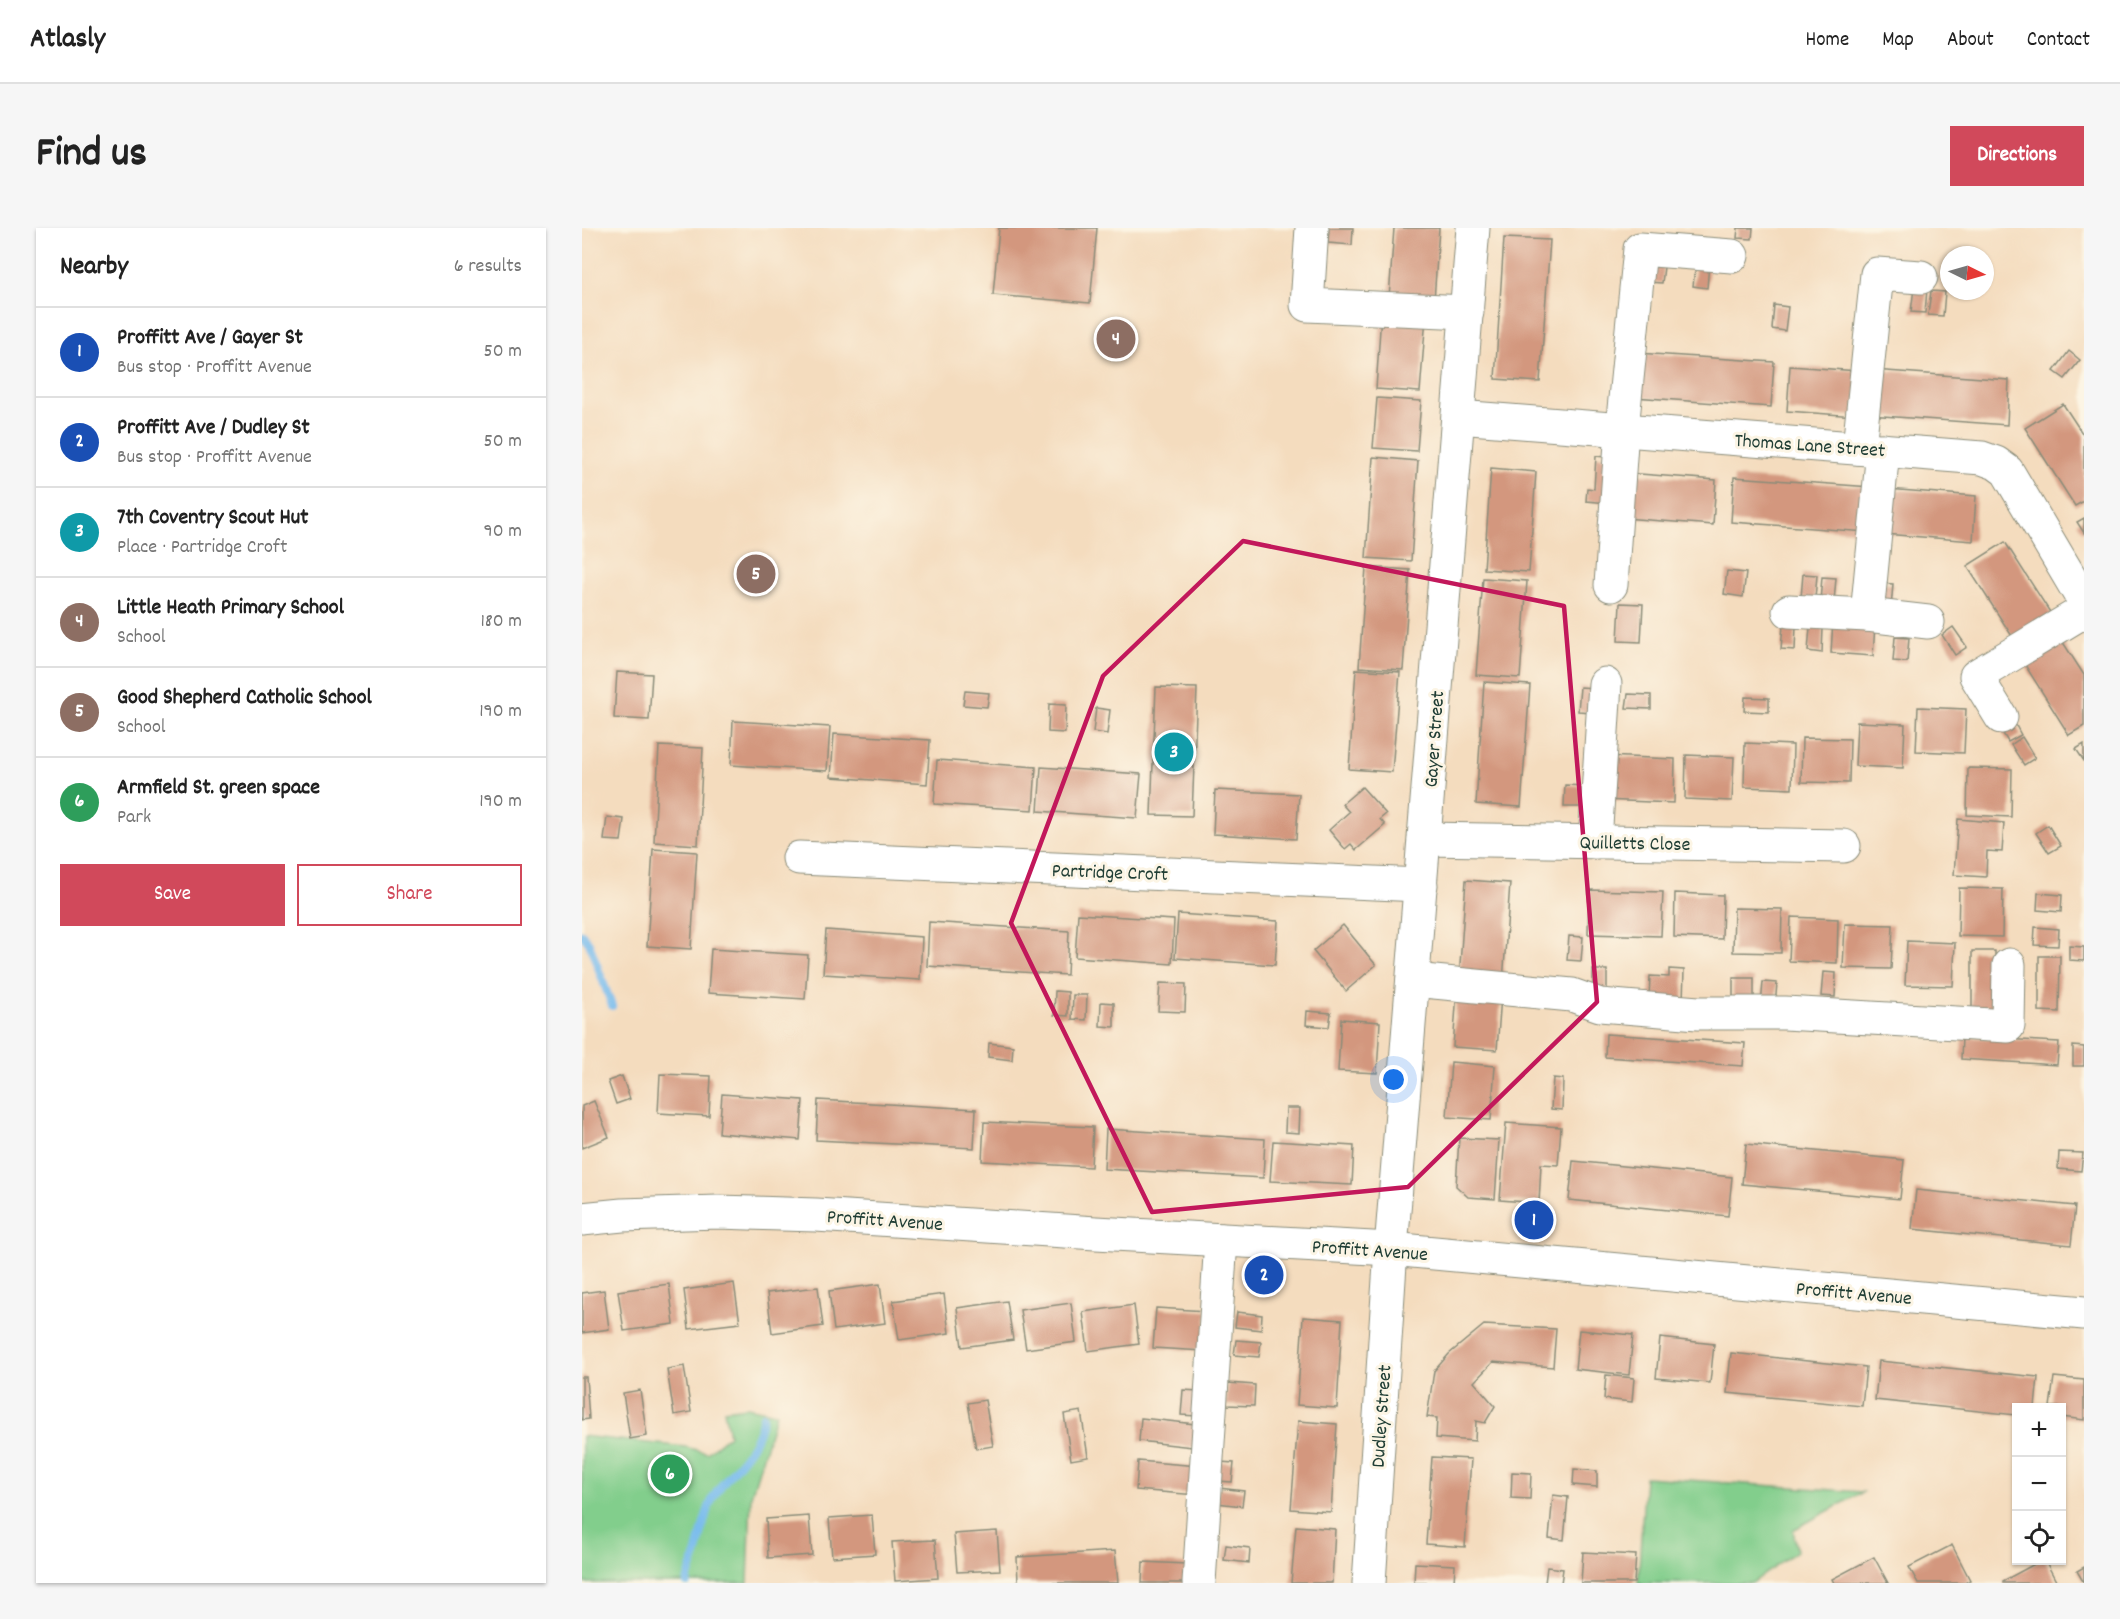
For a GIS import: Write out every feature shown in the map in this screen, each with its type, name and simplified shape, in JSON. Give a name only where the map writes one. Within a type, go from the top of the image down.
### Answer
[{"type":"street","points":[[1312,228],[1307,305],[1467,312]]},
{"type":"street","name":"Gayer Street","points":[[1391,1249],[1473,228]]},
{"type":"street","points":[[1611,585],[1622,429],[1640,249],[1732,256]]},
{"type":"street","points":[[1867,615],[1877,274],[1921,277]]},
{"type":"street","name":"Thomas Lane Street","points":[[1458,417],[1982,458],[2007,471],[2084,601]]},
{"type":"street","points":[[2001,717],[1976,676],[2084,610]]},
{"type":"street","points":[[1789,611],[1867,615],[1928,622]]},
{"type":"street","points":[[1594,842],[1605,684]]},
{"type":"street","name":"Quilletts Close","points":[[1425,839],[1844,846]]},
{"type":"street","name":"Partridge Croft","points":[[799,858],[1421,885]]},
{"type":"street","points":[[1413,980],[1572,995],[1600,1005],[1698,1013],[1785,1013],[2008,1026],[2009,965]]},
{"type":"street","name":"Proffitt Avenue","points":[[582,1219],[622,1215],[718,1212],[816,1215],[1391,1249],[2084,1313]]},
{"type":"street","points":[[1199,1583],[1221,1240]]},
{"type":"street","name":"Dudley Street","points":[[1368,1583],[1391,1249]]},
{"type":"highlighted area","points":[[1243,541],[1564,606],[1597,1002],[1408,1187],[1152,1212],[1011,923],[1103,676]]},
{"type":"green space","points":[[747,1407],[776,1413],[751,1496],[748,1583],[582,1583],[582,1436],[686,1447],[707,1453],[729,1435],[724,1410]]},
{"type":"green space","points":[[1645,1477],[1863,1492],[1793,1530],[1797,1551],[1752,1583],[1638,1583]]},
{"type":"building","points":[[999,228],[1097,228],[1090,303],[993,295]]},
{"type":"building","points":[[1329,228],[1353,228],[1352,245],[1328,243]]},
{"type":"building","points":[[1394,228],[1439,228],[1434,301],[1389,298]]},
{"type":"building","points":[[1738,228],[1753,228],[1752,239],[1737,238]]},
{"type":"building","points":[[1504,238],[1550,240],[1540,382],[1495,379]]},
{"type":"building","points":[[1650,258],[1665,259],[1662,283],[1648,282]]},
{"type":"building","points":[[1696,262],[1709,264],[1707,288],[1693,286]]},
{"type":"building","points":[[1914,288],[1927,289],[1925,313],[1911,312]]},
{"type":"building","points":[[1931,291],[1940,292],[1940,300],[1944,300],[1943,316],[1928,315]]},
{"type":"building","points":[[1774,305],[1788,307],[1785,331],[1772,329]]},
{"type":"building","points":[[1381,314],[1426,317],[1420,392],[1376,389]]},
{"type":"building","points":[[2069,351],[2080,360],[2065,379],[2054,371]]},
{"type":"building","points":[[1637,353],[1774,362],[1771,407],[1634,397]]},
{"type":"building","points":[[1790,366],[1858,371],[1855,416],[1787,411]]},
{"type":"building","points":[[1873,370],[2009,380],[2007,425],[1869,415]]},
{"type":"building","points":[[1377,398],[1421,401],[1417,451],[1373,448]]},
{"type":"building","points":[[2063,404],[2084,436],[2084,501],[2075,506],[2025,428]]},
{"type":"building","points":[[1596,456],[1613,458],[1609,503],[1586,501],[1587,488],[1594,489]]},
{"type":"building","points":[[1373,457],[1418,461],[1411,561],[1366,558]]},
{"type":"building","points":[[1491,468],[1536,472],[1529,572],[1484,569]]},
{"type":"building","points":[[1627,473],[1716,480],[1713,525],[1624,518]]},
{"type":"building","points":[[1734,477],[1871,487],[1867,532],[1731,522]]},
{"type":"building","points":[[1887,489],[1976,496],[1973,541],[1884,534]]},
{"type":"building","points":[[2084,518],[2084,533],[2077,522]]},
{"type":"building","points":[[2005,542],[2055,620],[2017,644],[1967,566]]},
{"type":"building","points":[[1366,567],[1410,570],[1403,670],[1359,667]]},
{"type":"building","points":[[1727,571],[1746,573],[1743,597],[1724,594]]},
{"type":"building","points":[[1803,574],[1817,575],[1815,599],[1801,598]]},
{"type":"building","points":[[1822,577],[1836,578],[1834,602],[1820,601]]},
{"type":"building","points":[[1483,578],[1527,581],[1520,678],[1476,675]]},
{"type":"building","points":[[1879,583],[1893,584],[1891,608],[1878,607]]},
{"type":"building","points":[[1620,603],[1643,604],[1641,642],[1618,641]]},
{"type":"building","points":[[1833,621],[1875,624],[1873,656],[1831,653]]},
{"type":"building","points":[[1783,625],[1796,626],[1795,650],[1781,649]]},
{"type":"building","points":[[1810,627],[1823,628],[1822,653],[1808,651]]},
{"type":"building","points":[[1953,627],[1967,647],[1955,655],[1942,635]]},
{"type":"building","points":[[2057,633],[2084,675],[2084,726],[2069,735],[2020,657]]},
{"type":"building","points":[[1895,637],[1909,638],[1907,662],[1893,661]]},
{"type":"building","points":[[1356,669],[1400,672],[1392,772],[1349,769]]},
{"type":"building","points":[[617,672],[652,674],[649,720],[614,718]]},
{"type":"building","points":[[1484,682],[1530,685],[1521,807],[1476,804]]},
{"type":"building","points":[[1156,687],[1197,688],[1192,816],[1151,815]]},
{"type":"building","points":[[1580,687],[1594,688],[1592,712],[1578,711]]},
{"type":"building","points":[[965,691],[989,693],[987,707],[963,705]]},
{"type":"building","points":[[1628,694],[1651,695],[1651,709],[1626,708]]},
{"type":"building","points":[[1745,697],[1769,698],[1769,712],[1744,711]]},
{"type":"building","points":[[1049,704],[1066,705],[1065,733],[1048,732]]},
{"type":"building","points":[[1918,707],[1966,709],[1964,753],[1916,751]]},
{"type":"building","points":[[1096,708],[1110,710],[1107,734],[1093,732]]},
{"type":"building","points":[[2012,718],[2021,735],[2008,742],[1998,725]]},
{"type":"building","points":[[733,721],[830,727],[827,771],[731,765]]},
{"type":"building","points":[[1857,722],[1905,724],[1903,768],[1855,766]]},
{"type":"building","points":[[834,734],[930,740],[927,784],[831,777]]},
{"type":"building","points":[[2022,737],[2035,758],[2024,765],[2011,745]]},
{"type":"building","points":[[1802,738],[1850,739],[1849,783],[1801,782]]},
{"type":"building","points":[[1745,743],[1793,745],[1792,789],[1744,787]]},
{"type":"building","points":[[2084,744],[2084,761],[2076,749]]},
{"type":"building","points":[[659,746],[703,748],[698,845],[654,842]]},
{"type":"building","points":[[1686,755],[1734,757],[1732,801],[1685,799]]},
{"type":"building","points":[[1604,756],[1675,759],[1674,803],[1602,800]]},
{"type":"building","points":[[937,760],[1036,767],[1033,810],[934,804]]},
{"type":"building","points":[[1041,767],[1141,774],[1137,818],[1038,811]]},
{"type":"building","points":[[1968,768],[2012,769],[2011,817],[1967,815]]},
{"type":"building","points":[[1565,785],[1586,786],[1585,807],[1564,807]]},
{"type":"building","points":[[1362,787],[1386,814],[1380,819],[1385,825],[1356,850],[1351,844],[1345,849],[1329,830],[1349,812],[1342,804]]},
{"type":"building","points":[[1215,790],[1299,794],[1296,839],[1213,834]]},
{"type":"building","points":[[607,817],[624,819],[621,841],[604,840]]},
{"type":"building","points":[[1958,819],[2004,823],[2002,852],[1987,851],[1986,877],[1954,875]]},
{"type":"building","points":[[2048,825],[2061,846],[2049,853],[2036,833]]},
{"type":"building","points":[[653,849],[697,852],[691,949],[647,946]]},
{"type":"building","points":[[1466,880],[1510,883],[1503,982],[1459,979]]},
{"type":"building","points":[[1959,888],[2003,889],[2002,937],[1958,936]]},
{"type":"building","points":[[1589,890],[1663,892],[1661,936],[1588,934]]},
{"type":"building","points":[[1675,893],[1723,895],[1722,939],[1674,937]]},
{"type":"building","points":[[2038,893],[2062,895],[2061,912],[2037,910]]},
{"type":"building","points":[[1734,908],[1782,909],[1781,953],[1733,952]]},
{"type":"building","points":[[1078,914],[1174,920],[1172,964],[1075,957]]},
{"type":"building","points":[[1178,914],[1278,921],[1275,965],[1175,958]]},
{"type":"building","points":[[1791,917],[1838,919],[1837,963],[1789,961]]},
{"type":"building","points":[[929,922],[1069,931],[1067,975],[927,966]]},
{"type":"building","points":[[1845,924],[1893,925],[1891,969],[1843,968]]},
{"type":"building","points":[[1343,925],[1376,965],[1346,991],[1313,951]]},
{"type":"building","points":[[2035,927],[2059,929],[2058,946],[2034,945]]},
{"type":"building","points":[[826,930],[922,937],[920,980],[823,974]]},
{"type":"building","points":[[1569,936],[1583,937],[1581,961],[1567,960]]},
{"type":"building","points":[[1907,941],[1955,943],[1953,986],[1905,985]]},
{"type":"building","points":[[2069,946],[2084,947],[2084,961],[2069,960]]},
{"type":"building","points":[[711,949],[808,955],[805,999],[708,993]]},
{"type":"building","points":[[1972,951],[1995,951],[1995,1016],[1972,1016]]},
{"type":"building","points":[[2039,956],[2060,956],[2059,1012],[2039,1011]]},
{"type":"building","points":[[1669,969],[1684,970],[1683,1001],[1649,999],[1650,976],[1669,977]]},
{"type":"building","points":[[1593,970],[1607,970],[1607,994],[1593,994]]},
{"type":"building","points":[[1823,972],[1836,973],[1835,997],[1821,996]]},
{"type":"building","points":[[1733,978],[1754,978],[1754,1002],[1733,1002]]},
{"type":"building","points":[[1763,982],[1777,983],[1775,1007],[1761,1006]]},
{"type":"building","points":[[1160,983],[1186,984],[1185,1012],[1158,1011]]},
{"type":"building","points":[[1055,991],[1068,992],[1068,1016],[1054,1015]]},
{"type":"building","points":[[1457,992],[1501,996],[1497,1050],[1453,1047]]},
{"type":"building","points":[[1073,995],[1087,995],[1086,1020],[1072,1019]]},
{"type":"building","points":[[1101,1002],[1114,1003],[1114,1027],[1100,1026]]},
{"type":"building","points":[[1307,1011],[1331,1013],[1329,1027],[1306,1025]]},
{"type":"building","points":[[1341,1019],[1380,1022],[1377,1073],[1338,1071]]},
{"type":"building","points":[[1606,1034],[1745,1043],[1743,1066],[1605,1057]]},
{"type":"building","points":[[1962,1037],[2059,1042],[2057,1065],[1961,1059]]},
{"type":"building","points":[[989,1043],[1013,1046],[1012,1060],[988,1057]]},
{"type":"building","points":[[2073,1046],[2084,1047],[2084,1066],[2073,1066]]},
{"type":"building","points":[[1451,1062],[1495,1066],[1491,1120],[1447,1117]]},
{"type":"building","points":[[660,1074],[711,1076],[709,1116],[658,1113]]},
{"type":"building","points":[[622,1076],[630,1099],[616,1104],[608,1081]]},
{"type":"building","points":[[1553,1078],[1563,1079],[1562,1110],[1551,1109]]},
{"type":"building","points":[[722,1094],[803,1100],[800,1140],[719,1133]]},
{"type":"building","points":[[818,1100],[976,1109],[974,1148],[816,1140]]},
{"type":"building","points":[[594,1101],[609,1137],[582,1148],[582,1106]]},
{"type":"building","points":[[1286,1108],[1300,1108],[1299,1133],[1285,1132]]},
{"type":"building","points":[[984,1122],[1093,1127],[1091,1167],[982,1161]]},
{"type":"building","points":[[1506,1123],[1561,1127],[1558,1165],[1541,1164],[1539,1203],[1500,1200]]},
{"type":"building","points":[[1106,1129],[1265,1139],[1263,1178],[1104,1169]]},
{"type":"building","points":[[1459,1138],[1499,1140],[1495,1199],[1468,1197],[1456,1186]]},
{"type":"building","points":[[1273,1141],[1354,1146],[1352,1185],[1270,1181]]},
{"type":"building","points":[[1746,1144],[1904,1160],[1900,1199],[1742,1184]]},
{"type":"building","points":[[2059,1152],[2083,1153],[2081,1171],[2058,1169]]},
{"type":"building","points":[[1573,1161],[1732,1177],[1728,1216],[1569,1200]]},
{"type":"building","points":[[1916,1190],[2075,1206],[2071,1245],[1912,1229]]},
{"type":"building","points":[[734,1283],[740,1323],[689,1329],[684,1290]]},
{"type":"building","points":[[669,1284],[674,1324],[624,1331],[618,1291]]},
{"type":"building","points":[[880,1284],[885,1323],[834,1330],[829,1291]]},
{"type":"building","points":[[818,1287],[823,1326],[772,1333],[767,1293]]},
{"type":"building","points":[[604,1290],[609,1329],[582,1333],[582,1293]]},
{"type":"building","points":[[944,1294],[949,1333],[899,1340],[893,1301]]},
{"type":"building","points":[[1007,1301],[1013,1340],[962,1347],[957,1308]]},
{"type":"building","points":[[1071,1303],[1076,1342],[1026,1349],[1020,1310]]},
{"type":"building","points":[[1134,1305],[1139,1344],[1088,1351],[1083,1312]]},
{"type":"building","points":[[1156,1308],[1207,1311],[1204,1351],[1153,1348]]},
{"type":"building","points":[[1237,1312],[1262,1315],[1261,1330],[1235,1327]]},
{"type":"building","points":[[1303,1317],[1342,1320],[1337,1408],[1297,1405]]},
{"type":"building","points":[[1484,1325],[1556,1329],[1553,1367],[1493,1362],[1474,1382],[1495,1406],[1485,1423],[1476,1421],[1475,1441],[1436,1438],[1437,1418],[1427,1417],[1434,1371],[1449,1354]]},
{"type":"building","points":[[1579,1330],[1633,1335],[1629,1375],[1575,1369]]},
{"type":"building","points":[[1660,1338],[1714,1344],[1710,1383],[1656,1378]]},
{"type":"building","points":[[1236,1340],[1261,1342],[1259,1357],[1234,1355]]},
{"type":"building","points":[[1731,1353],[1866,1367],[1862,1406],[1727,1393]]},
{"type":"building","points":[[1879,1361],[2038,1377],[2035,1403],[2012,1403],[2012,1415],[1875,1400]]},
{"type":"building","points":[[684,1366],[691,1412],[674,1415],[667,1369]]},
{"type":"building","points":[[1606,1375],[1634,1378],[1632,1402],[1604,1399]]},
{"type":"building","points":[[582,1377],[586,1377],[589,1419],[582,1420]]},
{"type":"building","points":[[2054,1377],[2084,1380],[2084,1420],[2066,1418],[2066,1403],[2051,1403]]},
{"type":"building","points":[[1228,1383],[1255,1385],[1254,1406],[1226,1405]]},
{"type":"building","points":[[640,1390],[647,1436],[630,1439],[623,1393]]},
{"type":"building","points":[[1183,1390],[1198,1391],[1197,1416],[1181,1415]]},
{"type":"building","points":[[985,1400],[993,1446],[976,1449],[968,1403]]},
{"type":"building","points":[[1081,1411],[1088,1457],[1071,1460],[1064,1414]]},
{"type":"building","points":[[1141,1418],[1204,1425],[1201,1448],[1139,1441]]},
{"type":"building","points":[[1298,1421],[1337,1424],[1331,1512],[1291,1509]]},
{"type":"building","points":[[1432,1457],[1471,1459],[1465,1547],[1426,1544]]},
{"type":"building","points":[[1138,1461],[1199,1466],[1197,1495],[1136,1490]]},
{"type":"building","points":[[1220,1462],[1234,1463],[1232,1482],[1218,1481]]},
{"type":"building","points":[[1574,1469],[1597,1471],[1597,1487],[1573,1485]]},
{"type":"building","points":[[1512,1472],[1531,1473],[1530,1499],[1511,1498]]},
{"type":"building","points":[[1219,1488],[1244,1491],[1242,1506],[1217,1503]]},
{"type":"building","points":[[1553,1495],[1568,1497],[1564,1540],[1549,1538]]},
{"type":"building","points":[[872,1515],[875,1554],[832,1557],[829,1518]]},
{"type":"building","points":[[809,1516],[812,1555],[768,1558],[766,1519]]},
{"type":"building","points":[[1296,1526],[1335,1529],[1332,1583],[1291,1583]]},
{"type":"building","points":[[997,1531],[1000,1570],[957,1572],[954,1534]]},
{"type":"building","points":[[935,1540],[938,1578],[895,1581],[892,1542]]},
{"type":"building","points":[[1226,1545],[1250,1548],[1249,1563],[1224,1560]]},
{"type":"building","points":[[1952,1545],[1970,1580],[1965,1583],[1918,1583],[1909,1567]]},
{"type":"building","points":[[1115,1551],[1118,1583],[1018,1583],[1017,1557]]},
{"type":"building","points":[[1583,1552],[1636,1555],[1634,1583],[1581,1583]]},
{"type":"building","points":[[1874,1557],[1888,1583],[1834,1583],[1832,1579]]},
{"type":"building","points":[[1143,1562],[1186,1564],[1185,1583],[1142,1583]]},
{"type":"building","points":[[1415,1563],[1455,1565],[1454,1583],[1414,1583]]},
{"type":"building","points":[[2033,1565],[2048,1565],[2057,1583],[2003,1583]]},
{"type":"building","points":[[1547,1567],[1563,1569],[1561,1583],[1545,1583]]},
{"type":"building","points":[[2084,1567],[2084,1583],[2077,1571]]},
{"type":"waterway","points":[[582,934],[589,943],[612,1006]]},
{"type":"waterway","points":[[687,1583],[710,1504],[720,1487],[749,1450],[760,1429],[763,1416]]},
{"type":"place","name":"Little Heath Primary School","points":[[1116,339]]},
{"type":"place","name":"Good Shepherd Catholic School","points":[[756,574]]},
{"type":"place","name":"7th Coventry Scout Hut","points":[[1174,752]]},
{"type":"place","name":"Proffitt Ave / Gayer St","points":[[1534,1220]]},
{"type":"place","name":"Proffitt Ave / Dudley St","points":[[1264,1275]]},
{"type":"place","name":"Armfield St. green space","points":[[670,1474]]}]
